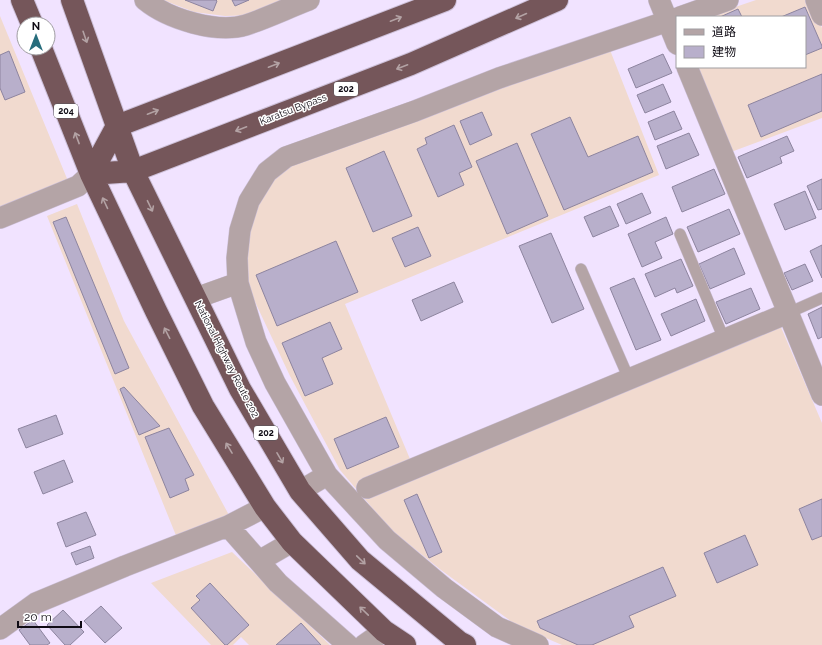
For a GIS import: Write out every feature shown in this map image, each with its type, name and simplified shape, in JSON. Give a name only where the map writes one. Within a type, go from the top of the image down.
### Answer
[{"type":"highway","points":[[22,0],[29,16]]},
{"type":"highway","points":[[72,0],[117,126]]},
{"type":"highway","points":[[405,645],[384,631],[292,542],[265,507],[203,406],[91,174],[117,126],[445,0]]},
{"type":"highway","name":"Karatsu Bypass","points":[[91,174],[133,171],[411,64],[557,0]]},
{"type":"highway","name":"204","points":[[44,56],[91,174]]},
{"type":"highway","name":"202","points":[[117,126],[133,171]]},
{"type":"highway","name":"National Highway Route 202","points":[[133,171],[240,389],[300,492],[360,560],[459,642],[465,645]]},
{"type":"street","points":[[145,0],[155,8],[186,22],[224,29],[245,25],[309,0]]},
{"type":"street","points":[[659,0],[675,19],[676,32]]},
{"type":"street","points":[[683,16],[728,0]]},
{"type":"street","points":[[816,0],[822,15]]},
{"type":"street","points":[[538,645],[497,627],[444,588],[387,540],[327,475],[274,383],[256,342],[238,283],[237,258],[240,230],[249,201],[267,172],[286,157],[415,111],[499,78],[675,19]]},
{"type":"street","points":[[687,68],[822,395]]},
{"type":"street","points":[[0,218],[78,186],[91,174]]},
{"type":"street","points":[[196,298],[238,283]]},
{"type":"street","points":[[367,488],[788,313]]},
{"type":"street","points":[[300,492],[327,475]]},
{"type":"street","points":[[0,628],[36,603],[125,566],[228,526],[265,507]]},
{"type":"street","points":[[228,526],[278,582],[348,645]]},
{"type":"street","points":[[259,561],[292,542]]},
{"type":"street","points":[[364,645],[384,631]]},
{"type":"lane","points":[[680,234],[724,339]]},
{"type":"lane","points":[[581,269],[629,379]]},
{"type":"lane","points":[[788,313],[822,298]]},
{"type":"shaded area","points":[[163,0],[289,0],[252,15],[225,16],[194,12]]},
{"type":"shaded area","points":[[756,0],[810,0],[822,28],[822,118],[731,152],[697,68],[806,68],[806,16],[709,16]]},
{"type":"shaded area","points":[[0,16],[68,181],[0,210]]},
{"type":"shaded area","points":[[610,50],[659,175],[345,304],[410,459],[774,311],[822,423],[822,645],[562,645],[516,625],[441,570],[391,530],[340,470],[290,376],[247,285],[248,227],[267,186],[291,159]]},
{"type":"shaded area","points":[[77,204],[124,321],[230,517],[177,538],[47,216]]},
{"type":"shaded area","points":[[232,552],[330,645],[249,645],[241,637],[233,645],[211,645],[151,583]]},
{"type":"building","points":[[185,0],[216,0],[217,1],[213,11]]},
{"type":"building","points":[[232,0],[249,0],[235,6]]},
{"type":"building","points":[[805,7],[822,48],[806,55],[806,16],[783,16]]},
{"type":"building","points":[[738,9],[742,16],[722,16]]},
{"type":"building","points":[[9,51],[25,92],[5,100],[0,88],[0,55]]},
{"type":"building","points":[[663,54],[672,73],[636,88],[628,69]]},
{"type":"building","points":[[822,74],[822,111],[761,137],[748,105]]},
{"type":"building","points":[[663,84],[671,102],[645,113],[637,95]]},
{"type":"building","points":[[674,111],[682,129],[655,140],[648,122]]},
{"type":"building","points":[[482,112],[492,135],[470,145],[460,121]]},
{"type":"building","points":[[570,117],[588,157],[638,136],[653,172],[564,210],[531,134]]},
{"type":"building","points":[[454,125],[472,167],[459,173],[464,185],[438,197],[417,149],[427,144],[425,138]]},
{"type":"building","points":[[689,133],[699,155],[666,169],[657,146]]},
{"type":"building","points":[[787,136],[794,151],[780,157],[782,163],[747,178],[738,157]]},
{"type":"building","points":[[517,143],[548,216],[507,234],[476,161]]},
{"type":"building","points":[[384,151],[412,216],[373,232],[346,168]]},
{"type":"building","points":[[714,169],[725,194],[682,212],[672,187]]},
{"type":"building","points":[[822,179],[822,209],[818,210],[807,186]]},
{"type":"building","points":[[805,191],[816,218],[785,230],[774,204]]},
{"type":"building","points":[[642,193],[651,213],[626,224],[617,204]]},
{"type":"building","points":[[610,206],[619,226],[593,237],[584,217]]},
{"type":"building","points":[[729,209],[740,234],[698,252],[687,227]]},
{"type":"building","points":[[66,217],[129,368],[115,374],[53,222]]},
{"type":"building","points":[[666,217],[673,234],[655,242],[662,258],[642,267],[628,234]]},
{"type":"building","points":[[418,227],[431,256],[405,267],[392,238]]},
{"type":"building","points":[[551,233],[584,309],[552,323],[519,246]]},
{"type":"building","points":[[336,241],[358,292],[277,326],[256,275]]},
{"type":"building","points":[[822,245],[822,278],[810,251]]},
{"type":"building","points":[[734,248],[745,274],[710,289],[699,264]]},
{"type":"building","points":[[681,259],[693,286],[677,293],[675,288],[655,297],[645,274]]},
{"type":"building","points":[[805,264],[813,281],[792,290],[784,273]]},
{"type":"building","points":[[634,278],[661,340],[636,350],[610,288]]},
{"type":"building","points":[[454,282],[463,302],[421,321],[412,300]]},
{"type":"building","points":[[751,288],[760,309],[726,324],[716,302]]},
{"type":"building","points":[[696,299],[705,321],[671,336],[661,314]]},
{"type":"building","points":[[822,307],[822,337],[818,339],[808,314]]},
{"type":"building","points":[[330,322],[342,349],[322,358],[333,384],[305,396],[282,343]]},
{"type":"building","points":[[124,387],[160,426],[139,435],[120,389]]},
{"type":"building","points":[[56,415],[63,434],[26,448],[18,429]]},
{"type":"building","points":[[386,417],[399,447],[347,469],[334,439]]},
{"type":"building","points":[[169,428],[194,475],[185,479],[189,490],[170,498],[145,437]]},
{"type":"building","points":[[64,460],[73,482],[43,494],[34,472]]},
{"type":"building","points":[[417,494],[442,552],[429,558],[404,500]]},
{"type":"building","points":[[822,499],[822,536],[812,540],[799,509]]},
{"type":"building","points":[[86,512],[96,535],[66,547],[57,523]]},
{"type":"building","points":[[745,535],[758,565],[717,583],[704,553]]},
{"type":"building","points":[[90,546],[94,558],[76,565],[71,553]]},
{"type":"building","points":[[663,567],[676,596],[629,616],[634,627],[592,645],[578,645],[540,628],[537,621]]},
{"type":"building","points":[[210,583],[249,625],[227,645],[225,645],[191,608],[200,600],[196,596]]},
{"type":"building","points":[[101,606],[122,628],[105,643],[84,621]]},
{"type":"building","points":[[63,610],[84,632],[70,645],[65,645],[47,625]]},
{"type":"building","points":[[33,620],[50,643],[47,645],[30,645],[19,630]]},
{"type":"building","points":[[301,623],[321,645],[276,645]]}]
